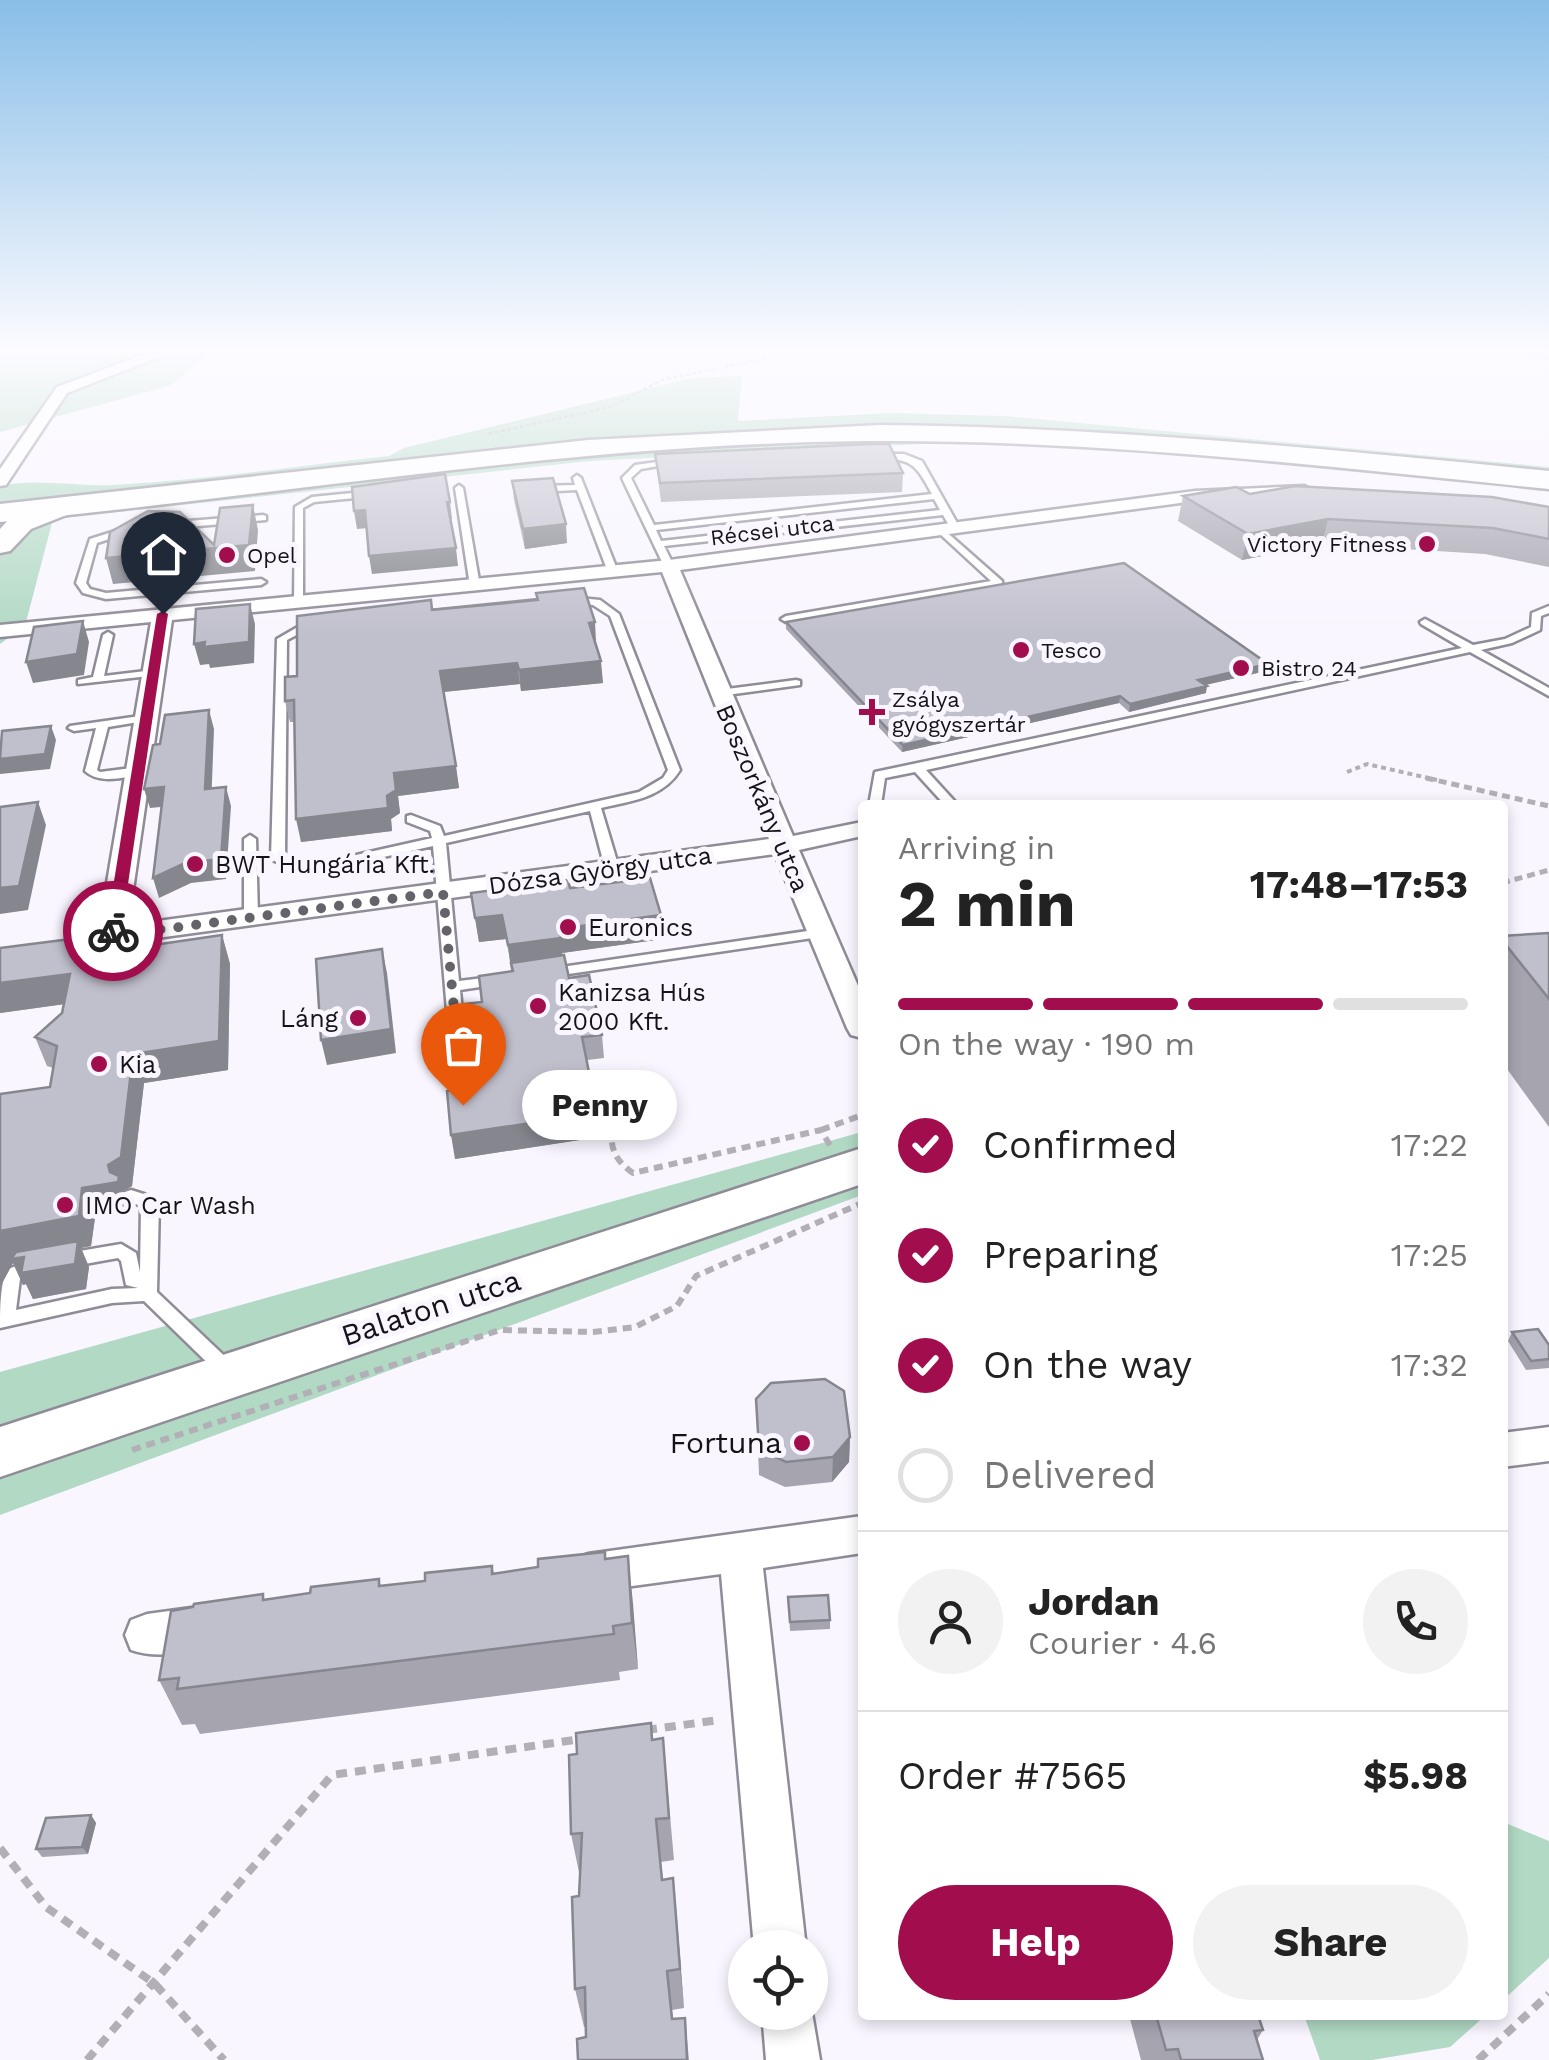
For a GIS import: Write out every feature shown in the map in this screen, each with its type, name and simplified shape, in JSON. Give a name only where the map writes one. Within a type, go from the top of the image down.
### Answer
[{"type":"main road","points":[[6,513],[554,452],[672,444]]},
{"type":"main road","points":[[1172,444],[1549,480]]},
{"type":"street","points":[[0,481],[25,444]]},
{"type":"street","name":"Récsei utca","points":[[0,631],[164,603],[298,602],[475,586],[613,572],[665,555],[1195,496],[1326,491]]},
{"type":"street","points":[[0,545],[21,523],[60,508]]},
{"type":"street","points":[[0,545],[6,513]]},
{"type":"street","name":"Boszorkány utca","points":[[665,555],[719,693],[858,1019]]},
{"type":"street","points":[[112,936],[164,603]]},
{"type":"street","name":"Dózsa György utca","points":[[75,941],[784,844],[858,830]]},
{"type":"street","name":"Balaton utca","points":[[0,1452],[851,1174]]},
{"type":"street","points":[[1508,1449],[1549,1444]]},
{"type":"street","points":[[542,1579],[858,1536]]},
{"type":"street","points":[[740,1551],[778,1930]]},
{"type":"street","points":[[147,1635],[246,1621]]},
{"type":"street","points":[[790,2030],[793,2060]]},
{"type":"lane","points":[[786,620],[998,583],[947,524],[924,467],[915,460],[858,456]]},
{"type":"lane","points":[[665,555],[626,475],[638,466],[682,462]]},
{"type":"lane","points":[[528,490],[579,482],[613,572]]},
{"type":"lane","points":[[459,488],[475,586]]},
{"type":"lane","points":[[298,602],[300,504],[391,492]]},
{"type":"lane","points":[[652,528],[935,496]]},
{"type":"lane","points":[[166,526],[263,518]]},
{"type":"lane","points":[[215,536],[217,522]]},
{"type":"lane","points":[[150,528],[117,532],[93,542],[81,582],[86,591],[164,603],[261,582]]},
{"type":"lane","points":[[569,600],[604,605],[614,614],[674,770],[668,780],[653,790],[595,808],[439,841],[308,869],[286,865],[278,858],[282,638],[303,627],[569,600]]},
{"type":"lane","points":[[876,800],[880,775],[1472,648],[1530,633],[1536,628],[1536,616],[1549,608]]},
{"type":"lane","points":[[1424,622],[1549,693]]},
{"type":"lane","points":[[98,680],[108,635]]},
{"type":"lane","points":[[82,682],[154,674]]},
{"type":"lane","points":[[719,693],[796,683]]},
{"type":"lane","points":[[74,728],[147,718]]},
{"type":"lane","points":[[103,724],[93,774],[140,771]]},
{"type":"lane","points":[[918,768],[947,800]]},
{"type":"lane","points":[[595,808],[612,868]]},
{"type":"lane","points":[[410,819],[436,829],[439,841],[463,1105]]},
{"type":"lane","points":[[250,839],[251,917]]},
{"type":"lane","points":[[539,974],[816,922]]},
{"type":"lane","points":[[452,987],[521,977]]},
{"type":"lane","points":[[131,1196],[150,1202],[148,1288]]},
{"type":"lane","points":[[148,1288],[3,1320],[12,1275],[23,1268],[121,1252],[130,1258],[132,1280],[148,1288],[231,1374]]},
{"type":"path","points":[[1347,772],[1367,764],[1549,806]]},
{"type":"path","points":[[1508,881],[1549,870]]},
{"type":"path","points":[[617,1113],[608,1133],[619,1164],[633,1173],[851,1174]]},
{"type":"path","points":[[113,1456],[500,1330],[592,1332],[635,1327],[677,1306],[696,1276],[851,1174],[858,1136]]},
{"type":"path","points":[[639,1731],[754,1715]]},
{"type":"path","points":[[87,2060],[332,1775],[600,1736]]},
{"type":"path","points":[[0,1848],[46,1907],[155,1984],[224,2060]]},
{"type":"path","points":[[1478,2060],[1549,1994]]},
{"type":"green space","points":[[420,444],[918,444],[590,461],[53,519],[25,626],[0,644],[0,486],[148,483],[389,456]]},
{"type":"green space","points":[[1000,444],[1305,444],[1549,467],[1549,489],[1209,455]]},
{"type":"green space","points":[[858,1133],[858,1196],[0,1515],[0,1372]]},
{"type":"green space","points":[[1508,1824],[1549,1841],[1549,1958],[1508,1995]]},
{"type":"green space","points":[[1306,2020],[1480,2020],[1450,2047],[1372,2060],[1320,2060]]},
{"type":"building","points":[[889,444],[903,473],[660,483],[655,454]]},
{"type":"building","points":[[445,474],[456,548],[369,556],[365,510],[354,511],[352,487]]},
{"type":"building","points":[[553,478],[566,524],[523,529],[512,481]]},
{"type":"building","points":[[1295,486],[1492,497],[1549,507],[1549,539],[1493,528],[1328,519],[1248,534],[1183,496],[1236,487],[1250,494]]},
{"type":"building","points":[[253,505],[249,545],[106,558],[110,532],[148,511],[180,512],[214,545],[220,508]]},
{"type":"building","name":"Tesco","points":[[1124,563],[1268,664],[1198,680],[1207,686],[1130,704],[1120,696],[903,745],[786,622]]},
{"type":"building","points":[[584,588],[595,622],[589,623],[601,661],[519,670],[517,663],[440,671],[456,766],[394,773],[396,790],[387,796],[388,808],[296,819],[294,700],[285,701],[285,677],[297,676],[297,616],[431,600],[432,610],[538,600],[536,593]]},
{"type":"building","points":[[250,604],[249,642],[204,647],[205,642],[194,644],[196,609]]},
{"type":"building","points":[[83,621],[77,654],[26,662],[34,627]]},
{"type":"building","points":[[209,710],[205,789],[226,787],[221,859],[185,863],[153,878],[164,787],[144,789],[153,745],[160,744],[165,715]]},
{"type":"building","points":[[51,726],[45,754],[0,759],[2,731]]},
{"type":"building","points":[[38,802],[19,886],[0,888],[0,807]]},
{"type":"building","points":[[650,878],[661,915],[559,929],[561,938],[508,945],[502,915],[475,918],[471,893],[568,880],[570,888]]},
{"type":"building","points":[[149,929],[147,946],[222,935],[219,1041],[133,1054],[121,1157],[108,1165],[110,1172],[119,1176],[118,1182],[82,1188],[79,1216],[0,1231],[0,1094],[50,1087],[57,1046],[35,1037],[62,1013],[70,974],[0,983],[0,948]]},
{"type":"building","points":[[1549,933],[1549,999],[1508,948],[1508,936]]},
{"type":"building","name":"Láng","points":[[382,949],[391,1029],[321,1040],[316,959]]},
{"type":"building","points":[[564,955],[569,978],[589,975],[602,1035],[582,1037],[597,1113],[451,1135],[447,1091],[472,1087],[463,1004],[482,1002],[479,976],[513,971],[511,963]]},
{"type":"building","points":[[78,1241],[75,1264],[21,1273],[24,1257],[11,1259],[16,1252]]},
{"type":"building","points":[[1538,1329],[1549,1345],[1549,1359],[1531,1361],[1512,1332]]},
{"type":"building","name":"Fortuna","points":[[825,1379],[844,1391],[850,1437],[833,1457],[786,1462],[759,1449],[756,1399],[771,1383]]},
{"type":"building","points":[[605,1552],[605,1559],[628,1556],[632,1623],[613,1626],[614,1634],[177,1689],[179,1678],[159,1680],[171,1611],[194,1604],[263,1594],[263,1600],[310,1593],[311,1587],[379,1579],[379,1586],[425,1581],[425,1573],[492,1566],[492,1574],[538,1567],[538,1559]]},
{"type":"building","points":[[828,1595],[830,1620],[790,1622],[788,1597]]},
{"type":"building","points":[[651,1723],[652,1740],[663,1738],[669,1818],[656,1819],[662,1880],[673,1878],[680,1969],[667,1971],[672,2019],[685,2018],[687,2060],[578,2060],[577,2039],[586,2037],[585,1987],[575,1989],[572,1897],[579,1896],[582,1833],[571,1834],[569,1755],[577,1754],[576,1733]]},
{"type":"building","points":[[91,1815],[82,1847],[36,1849],[46,1818]]},
{"type":"building","points":[[1157,2020],[1260,2020],[1263,2030],[1254,2031],[1263,2060],[1181,2060],[1178,2049],[1166,2050]]},
{"type":"way so far","points":[[113,931],[112,936],[443,892],[463,1105]]},
{"type":"place","name":"Victory Fitness","points":[[1427,544]]},
{"type":"place","name":"Opel","points":[[227,555]]},
{"type":"place","name":"Tesco","points":[[1021,650]]},
{"type":"place","name":"Bistro 24","points":[[1241,668]]},
{"type":"place","name":"Zsálya gyógyszertár","points":[[872,712]]},
{"type":"place","name":"BWT Hungária Kft.","points":[[195,864]]},
{"type":"place","name":"Euronics","points":[[568,927]]},
{"type":"place","name":"Kanizsa Hús 2000 Kft.","points":[[538,1006]]},
{"type":"place","name":"Láng","points":[[358,1018]]},
{"type":"place","name":"Kia","points":[[99,1064]]},
{"type":"place","name":"Penny","points":[[463,1105]]},
{"type":"place","name":"IMO Car Wash","points":[[65,1205]]},
{"type":"place","name":"Fortuna","points":[[802,1443]]},
{"type":"route","points":[[113,931],[163,614]]}]
